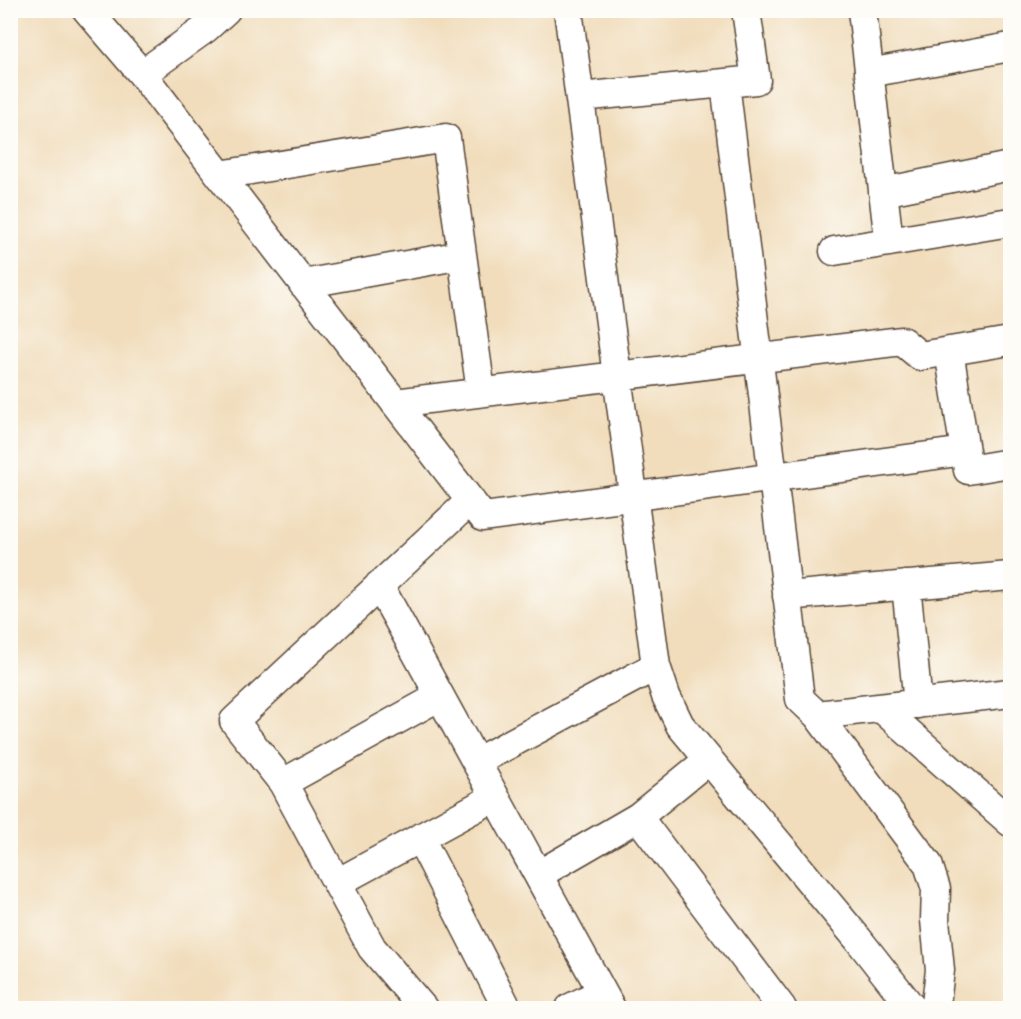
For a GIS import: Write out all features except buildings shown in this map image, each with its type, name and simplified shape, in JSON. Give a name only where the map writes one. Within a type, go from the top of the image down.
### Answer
[{"type":"street","points":[[87,10],[142,74],[483,517],[965,451]]},
{"type":"street","points":[[142,74],[205,29],[226,10]]},
{"type":"street","points":[[568,10],[656,666],[666,696],[680,725],[858,939],[912,1008]]},
{"type":"street","points":[[580,97],[756,80],[746,10]]},
{"type":"street","points":[[862,10],[889,242]]},
{"type":"street","points":[[869,73],[1011,47]]},
{"type":"street","points":[[725,83],[800,699],[816,715],[928,864],[936,889],[935,920],[940,970],[936,1005],[933,1008]]},
{"type":"street","points":[[220,175],[446,138],[481,392]]},
{"type":"street","points":[[883,192],[1011,166]]},
{"type":"street","points":[[834,251],[1011,222]]},
{"type":"street","points":[[303,284],[462,255]]},
{"type":"street","points":[[395,403],[902,341],[920,356],[1011,341]]},
{"type":"street","points":[[950,351],[968,470],[1011,463]]},
{"type":"street","points":[[423,1008],[372,948],[283,783],[234,721],[470,501]]},
{"type":"street","points":[[787,596],[1011,576]]},
{"type":"street","points":[[379,585],[607,1000],[570,1008]]},
{"type":"street","points":[[906,585],[918,704]]},
{"type":"street","points":[[477,762],[656,666]]},
{"type":"street","points":[[816,715],[1011,693]]},
{"type":"street","points":[[283,783],[440,696]]},
{"type":"street","points":[[881,708],[1008,818]]},
{"type":"street","points":[[538,875],[638,817],[708,760]]},
{"type":"street","points":[[337,883],[495,797]]},
{"type":"street","points":[[638,817],[782,1008]]},
{"type":"street","points":[[420,838],[507,1008]]}]
